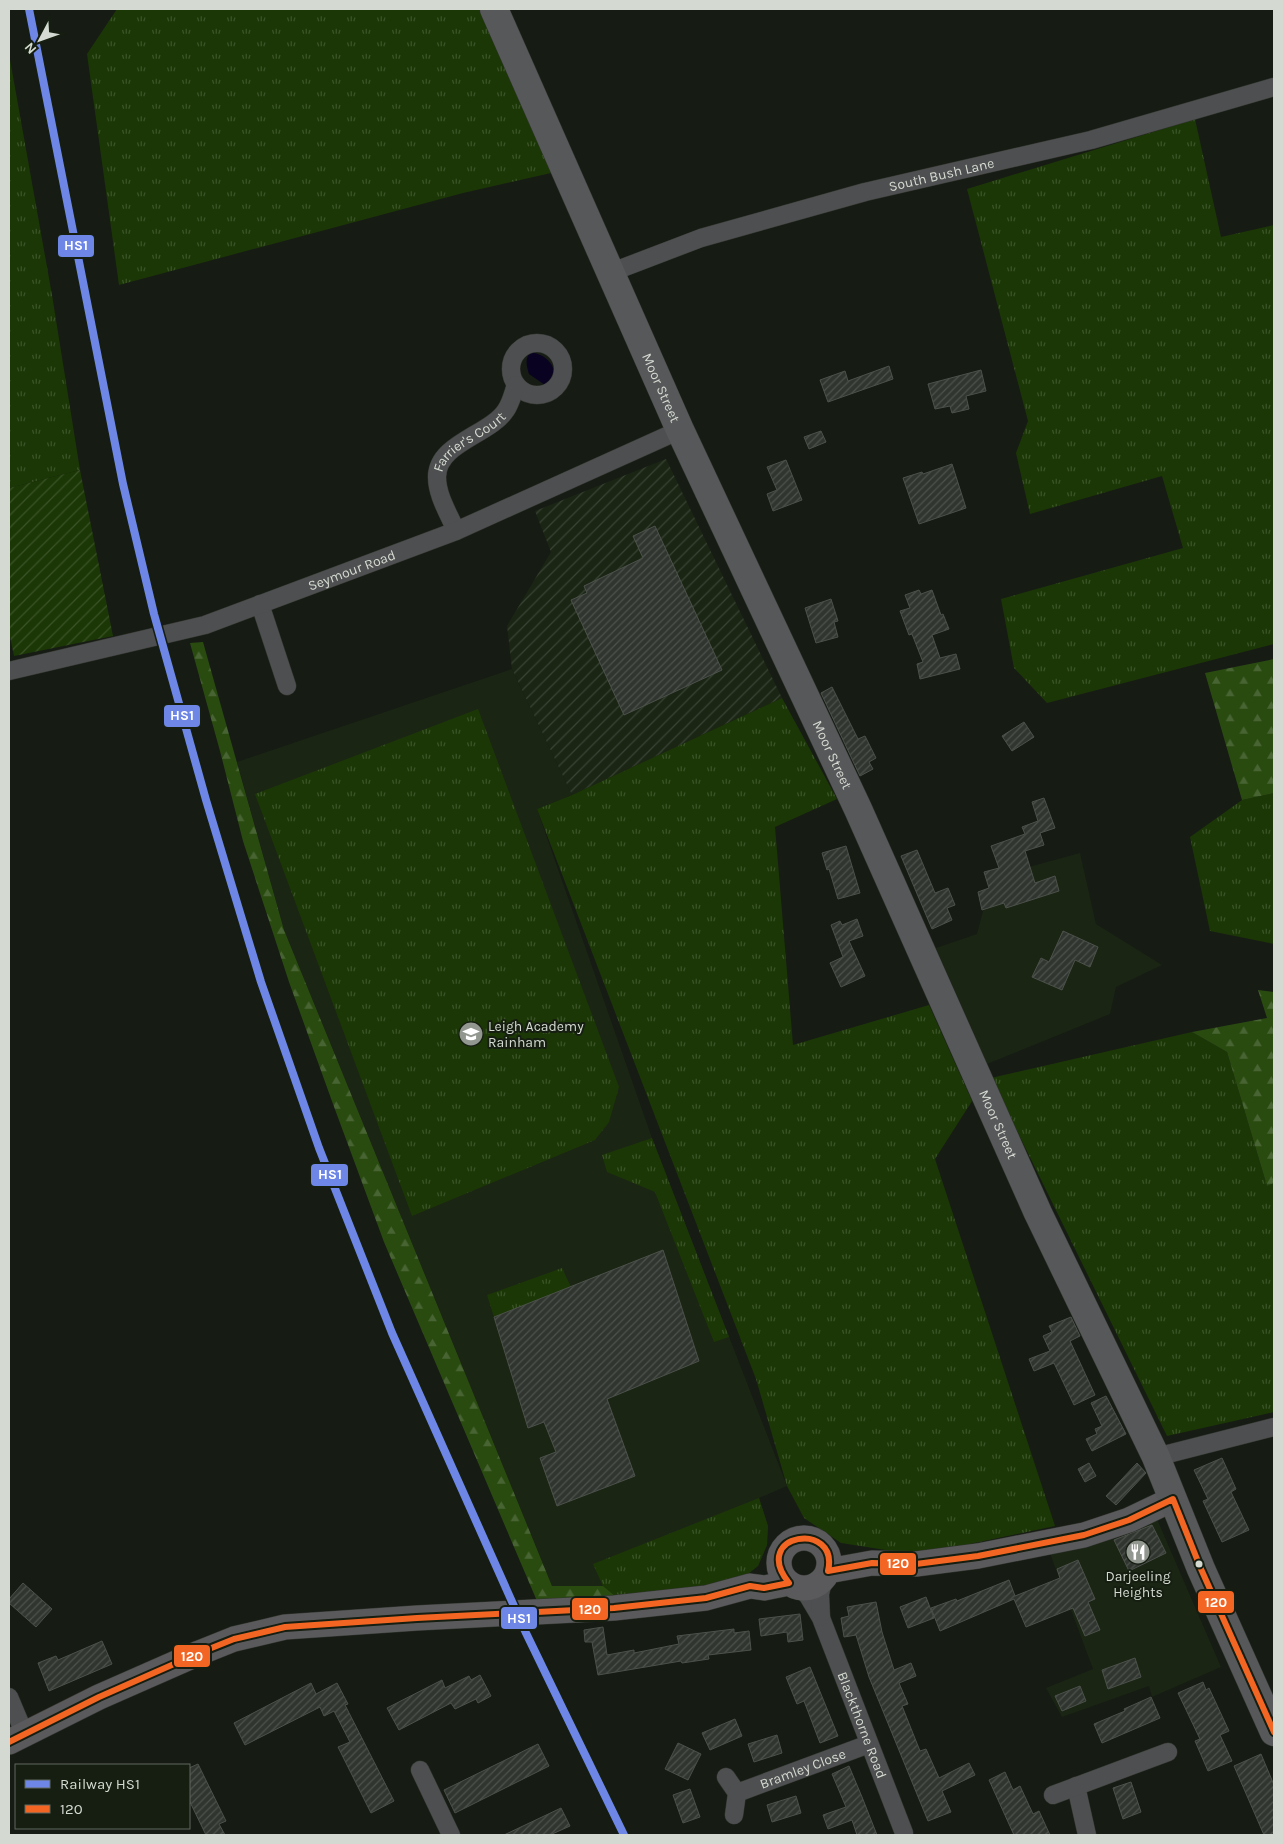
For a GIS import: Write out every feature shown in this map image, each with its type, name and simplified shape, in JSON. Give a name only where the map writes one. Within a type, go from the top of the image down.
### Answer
[{"type":"main road","name":"Moor Street","points":[[494,9],[546,129],[612,272],[680,430],[858,809],[1038,1213],[1156,1458],[1201,1568],[1274,1732]]},
{"type":"street","name":"South Bush Lane","points":[[612,272],[701,238],[865,192],[1092,140],[1274,87]]},
{"type":"street","name":"Farrier's Court","points":[[456,531],[439,492],[436,475],[441,462],[451,450],[489,426],[506,410],[516,385]]},
{"type":"street","name":"Seymour Road","points":[[9,671],[205,624],[456,531],[680,430]]},
{"type":"street","points":[[260,604],[288,686]]},
{"type":"street","points":[[1156,1458],[1274,1427]]},
{"type":"street","points":[[9,1697],[17,1738],[117,1689],[199,1653],[242,1637],[285,1627],[614,1608],[706,1598],[750,1586],[764,1588],[789,1579],[813,1586],[826,1574],[872,1564],[916,1564],[978,1556],[1084,1535],[1129,1520],[1173,1499]]},
{"type":"street","points":[[789,1579],[783,1549],[794,1539],[806,1537],[842,1554],[872,1564]]},
{"type":"street","points":[[820,1544],[829,1555],[826,1574]]},
{"type":"street","name":"Blackthorne Road","points":[[821,1618],[820,1594],[826,1574]]},
{"type":"street","name":"Blackthorne Road","points":[[789,1579],[805,1592],[821,1618],[904,1833]]},
{"type":"street","name":"Bramley Close","points":[[737,1793],[869,1744]]},
{"type":"street","points":[[1053,1795],[1168,1752]]},
{"type":"street","points":[[420,1770],[451,1835]]},
{"type":"street","points":[[726,1777],[737,1793],[734,1816]]},
{"type":"street","points":[[1076,1786],[1087,1835]]},
{"type":"shaded area","points":[[531,352],[546,358],[554,370],[554,381],[545,385],[529,374],[527,360]]},
{"type":"shaded area","points":[[666,459],[782,698],[572,795],[512,669],[507,626],[551,552],[535,511]]},
{"type":"shaded area","name":"Leigh Academy Rainham","points":[[512,669],[572,795],[537,809],[652,1138],[787,1486],[759,1498],[768,1526],[767,1545],[758,1566],[621,1601],[602,1586],[552,1586],[284,930],[237,762]]},
{"type":"shaded area","points":[[1080,853],[1096,924],[1162,965],[1116,987],[1110,1014],[987,1064],[936,948],[977,934],[992,877]]},
{"type":"shaded area","points":[[1157,1519],[1221,1667],[1152,1697],[1149,1686],[1062,1717],[1046,1688],[1093,1669],[1048,1548]]},
{"type":"green space","points":[[117,9],[482,9],[551,173],[463,193],[119,285],[87,54]]},
{"type":"green space","points":[[9,54],[52,295],[80,470],[9,488]]},
{"type":"green space","points":[[1195,119],[1221,237],[1274,225],[1274,644],[1047,703],[1014,668],[1001,599],[1183,548],[1162,476],[1030,514],[1016,453],[1028,421],[967,189]]},
{"type":"green space","points":[[80,470],[113,636],[14,656],[9,632],[9,488]]},
{"type":"green space","points":[[203,642],[284,930],[552,1586],[603,1586],[621,1601],[540,1608],[384,1242],[289,982],[243,841],[190,643]]},
{"type":"green space","points":[[1274,659],[1274,793],[1242,800],[1205,673]]},
{"type":"green space","points":[[782,698],[837,799],[775,827],[793,1045],[929,1005],[972,1101],[935,1159],[1055,1526],[918,1555],[841,1543],[804,1518],[787,1486],[756,1379],[537,809],[572,795]]},
{"type":"green space","points":[[478,709],[619,1087],[609,1122],[595,1140],[412,1216],[255,794]]},
{"type":"green space","points":[[1274,793],[1274,944],[1210,931],[1190,837],[1242,800]]},
{"type":"green space","points":[[1258,990],[1274,992],[1274,1183],[1267,1186],[1227,1052],[1192,1032],[1267,1018]]},
{"type":"green space","points":[[1192,1032],[1227,1052],[1267,1186],[1274,1183],[1274,1412],[1167,1436],[991,1078]]},
{"type":"green space","points":[[652,1138],[729,1337],[714,1342],[655,1192],[607,1172],[602,1155]]},
{"type":"green space","points":[[562,1268],[571,1287],[494,1317],[487,1295]]},
{"type":"green space","points":[[759,1498],[768,1526],[767,1545],[758,1566],[743,1578],[691,1594],[621,1601],[603,1586],[593,1564]]},
{"type":"building","points":[[889,366],[893,379],[828,402],[820,380],[845,371],[848,381]]},
{"type":"building","points":[[981,370],[986,391],[966,396],[969,409],[952,413],[950,406],[935,409],[928,384]]},
{"type":"building","points":[[821,431],[826,442],[809,449],[804,437]]},
{"type":"building","points":[[786,460],[802,500],[773,511],[767,494],[777,490],[767,467]]},
{"type":"building","points":[[952,464],[966,508],[919,524],[903,478],[922,472],[923,474]]},
{"type":"building","points":[[655,526],[722,670],[624,715],[571,600],[587,593],[584,586],[643,558],[633,536]]},
{"type":"building","points":[[919,590],[921,594],[932,590],[941,615],[943,614],[949,629],[932,635],[940,658],[956,654],[960,669],[920,679],[917,664],[923,662],[912,634],[909,635],[900,611],[910,608],[905,595]]},
{"type":"building","points":[[831,599],[838,621],[834,622],[838,637],[816,643],[805,608]]},
{"type":"building","points":[[832,687],[858,739],[865,736],[876,758],[869,762],[873,769],[860,776],[821,693]]},
{"type":"building","points":[[1024,722],[1034,737],[1012,751],[1002,736]]},
{"type":"building","points":[[1044,798],[1055,828],[1040,833],[1044,845],[1025,851],[1035,883],[1055,876],[1059,891],[1006,908],[1004,903],[982,910],[978,892],[989,888],[984,872],[999,868],[991,846],[1025,834],[1022,827],[1038,821],[1032,802]]},
{"type":"building","points":[[846,846],[860,893],[838,899],[822,853]]},
{"type":"building","points":[[917,850],[935,893],[948,888],[955,905],[947,908],[952,920],[932,929],[901,856]]},
{"type":"building","points":[[857,919],[863,936],[849,941],[865,976],[841,987],[830,963],[843,957],[831,925],[840,921],[842,925]]},
{"type":"building","points":[[1063,931],[1098,947],[1090,967],[1075,960],[1062,990],[1032,977],[1041,958],[1049,962]]},
{"type":"building","points":[[663,1250],[699,1361],[607,1399],[635,1476],[557,1506],[540,1458],[556,1452],[544,1422],[528,1428],[494,1317]]},
{"type":"building","points":[[1071,1317],[1080,1336],[1070,1341],[1095,1395],[1074,1405],[1054,1363],[1034,1371],[1029,1359],[1050,1351],[1043,1336],[1052,1332],[1049,1326]]},
{"type":"building","points":[[1106,1396],[1126,1434],[1092,1451],[1086,1439],[1097,1434],[1095,1429],[1102,1426],[1091,1403]]},
{"type":"building","points":[[1222,1458],[1236,1489],[1231,1492],[1249,1530],[1222,1542],[1203,1501],[1208,1499],[1194,1470]]},
{"type":"building","points":[[1089,1463],[1096,1476],[1085,1482],[1078,1469]]},
{"type":"building","points":[[1137,1463],[1146,1473],[1116,1505],[1106,1496]]},
{"type":"building","points":[[1152,1525],[1166,1553],[1129,1571],[1114,1540]]},
{"type":"building","points":[[1078,1560],[1095,1599],[1088,1602],[1100,1630],[1085,1636],[1073,1608],[1026,1627],[1014,1599],[940,1631],[931,1608],[956,1599],[957,1601],[1009,1580],[1015,1596],[1060,1578],[1057,1569]]},
{"type":"building","points":[[23,1583],[52,1609],[36,1627],[9,1603],[9,1599]]},
{"type":"building","points":[[926,1597],[934,1618],[908,1628],[900,1607]]},
{"type":"building","points":[[876,1602],[882,1632],[894,1670],[911,1663],[916,1676],[899,1683],[908,1704],[902,1706],[920,1751],[926,1749],[939,1778],[969,1763],[975,1775],[942,1791],[951,1812],[928,1821],[869,1677],[856,1635],[844,1637],[841,1618],[849,1616],[847,1607]]},
{"type":"building","points":[[800,1614],[803,1640],[788,1642],[787,1632],[761,1636],[759,1619]]},
{"type":"building","points":[[603,1627],[607,1655],[634,1650],[634,1653],[679,1644],[677,1636],[734,1629],[734,1633],[749,1631],[751,1650],[708,1655],[709,1659],[682,1663],[681,1661],[598,1675],[592,1642],[585,1642],[584,1630]]},
{"type":"building","points":[[102,1641],[112,1664],[49,1691],[38,1663],[56,1656],[58,1660]]},
{"type":"building","points":[[1135,1658],[1141,1677],[1108,1689],[1102,1670]]},
{"type":"building","points":[[810,1667],[838,1736],[820,1743],[804,1701],[797,1704],[786,1677]]},
{"type":"building","points":[[480,1675],[491,1696],[478,1703],[476,1699],[455,1709],[451,1703],[399,1730],[387,1708],[442,1680],[445,1688],[469,1676],[471,1680]]},
{"type":"building","points":[[1203,1682],[1206,1690],[1209,1688],[1229,1731],[1220,1735],[1232,1761],[1208,1771],[1195,1741],[1200,1739],[1178,1693]]},
{"type":"building","points":[[311,1683],[316,1694],[337,1683],[348,1704],[345,1705],[394,1801],[371,1813],[338,1747],[350,1742],[334,1711],[324,1716],[320,1707],[245,1745],[234,1723]]},
{"type":"building","points":[[1080,1686],[1086,1701],[1062,1711],[1055,1696]]},
{"type":"building","points":[[1151,1697],[1160,1718],[1102,1743],[1094,1724],[1125,1711],[1124,1709]]},
{"type":"building","points":[[735,1719],[742,1736],[710,1750],[702,1733]]},
{"type":"building","points":[[777,1735],[782,1753],[754,1762],[748,1744]]},
{"type":"building","points":[[678,1743],[701,1754],[688,1780],[665,1769]]},
{"type":"building","points":[[538,1744],[549,1766],[455,1813],[444,1790]]},
{"type":"building","points":[[1261,1754],[1274,1785],[1274,1835],[1264,1835],[1234,1766]]},
{"type":"building","points":[[198,1764],[226,1821],[219,1824],[225,1835],[206,1835],[190,1802],[190,1768]]},
{"type":"building","points":[[849,1766],[877,1835],[857,1835],[852,1820],[828,1829],[823,1815],[846,1807],[832,1774]]},
{"type":"building","points":[[1005,1772],[1013,1790],[1020,1786],[1033,1814],[1039,1811],[1050,1835],[1014,1835],[989,1780]]},
{"type":"building","points":[[1131,1782],[1141,1812],[1123,1819],[1113,1788]]},
{"type":"building","points":[[690,1789],[700,1817],[683,1823],[673,1795]]},
{"type":"building","points":[[796,1796],[801,1813],[772,1822],[767,1805]]},
{"type":"building","points":[[561,1808],[570,1826],[550,1835],[504,1835]]},
{"type":"rail line","name":"HS1","points":[[29,9],[123,484],[154,614],[206,800],[261,982],[319,1148],[392,1333],[526,1633],[624,1835]]},
{"type":"transit line","name":"120","points":[[789,1583],[780,1566],[780,1553],[787,1544],[798,1539],[810,1539],[821,1544],[828,1555],[828,1571],[872,1563],[916,1564],[978,1556],[1084,1535],[1129,1520],[1173,1499],[1201,1569],[1274,1732]]},
{"type":"transit line","name":"120","points":[[9,1742],[99,1697],[199,1653],[234,1639],[285,1627],[614,1608],[706,1598],[750,1586],[764,1588],[789,1583]]},
{"type":"place","name":"Leigh Academy Rainham","points":[[471,1034]]},
{"type":"place","name":"Darjeeling Heights","points":[[1138,1552]]}]
